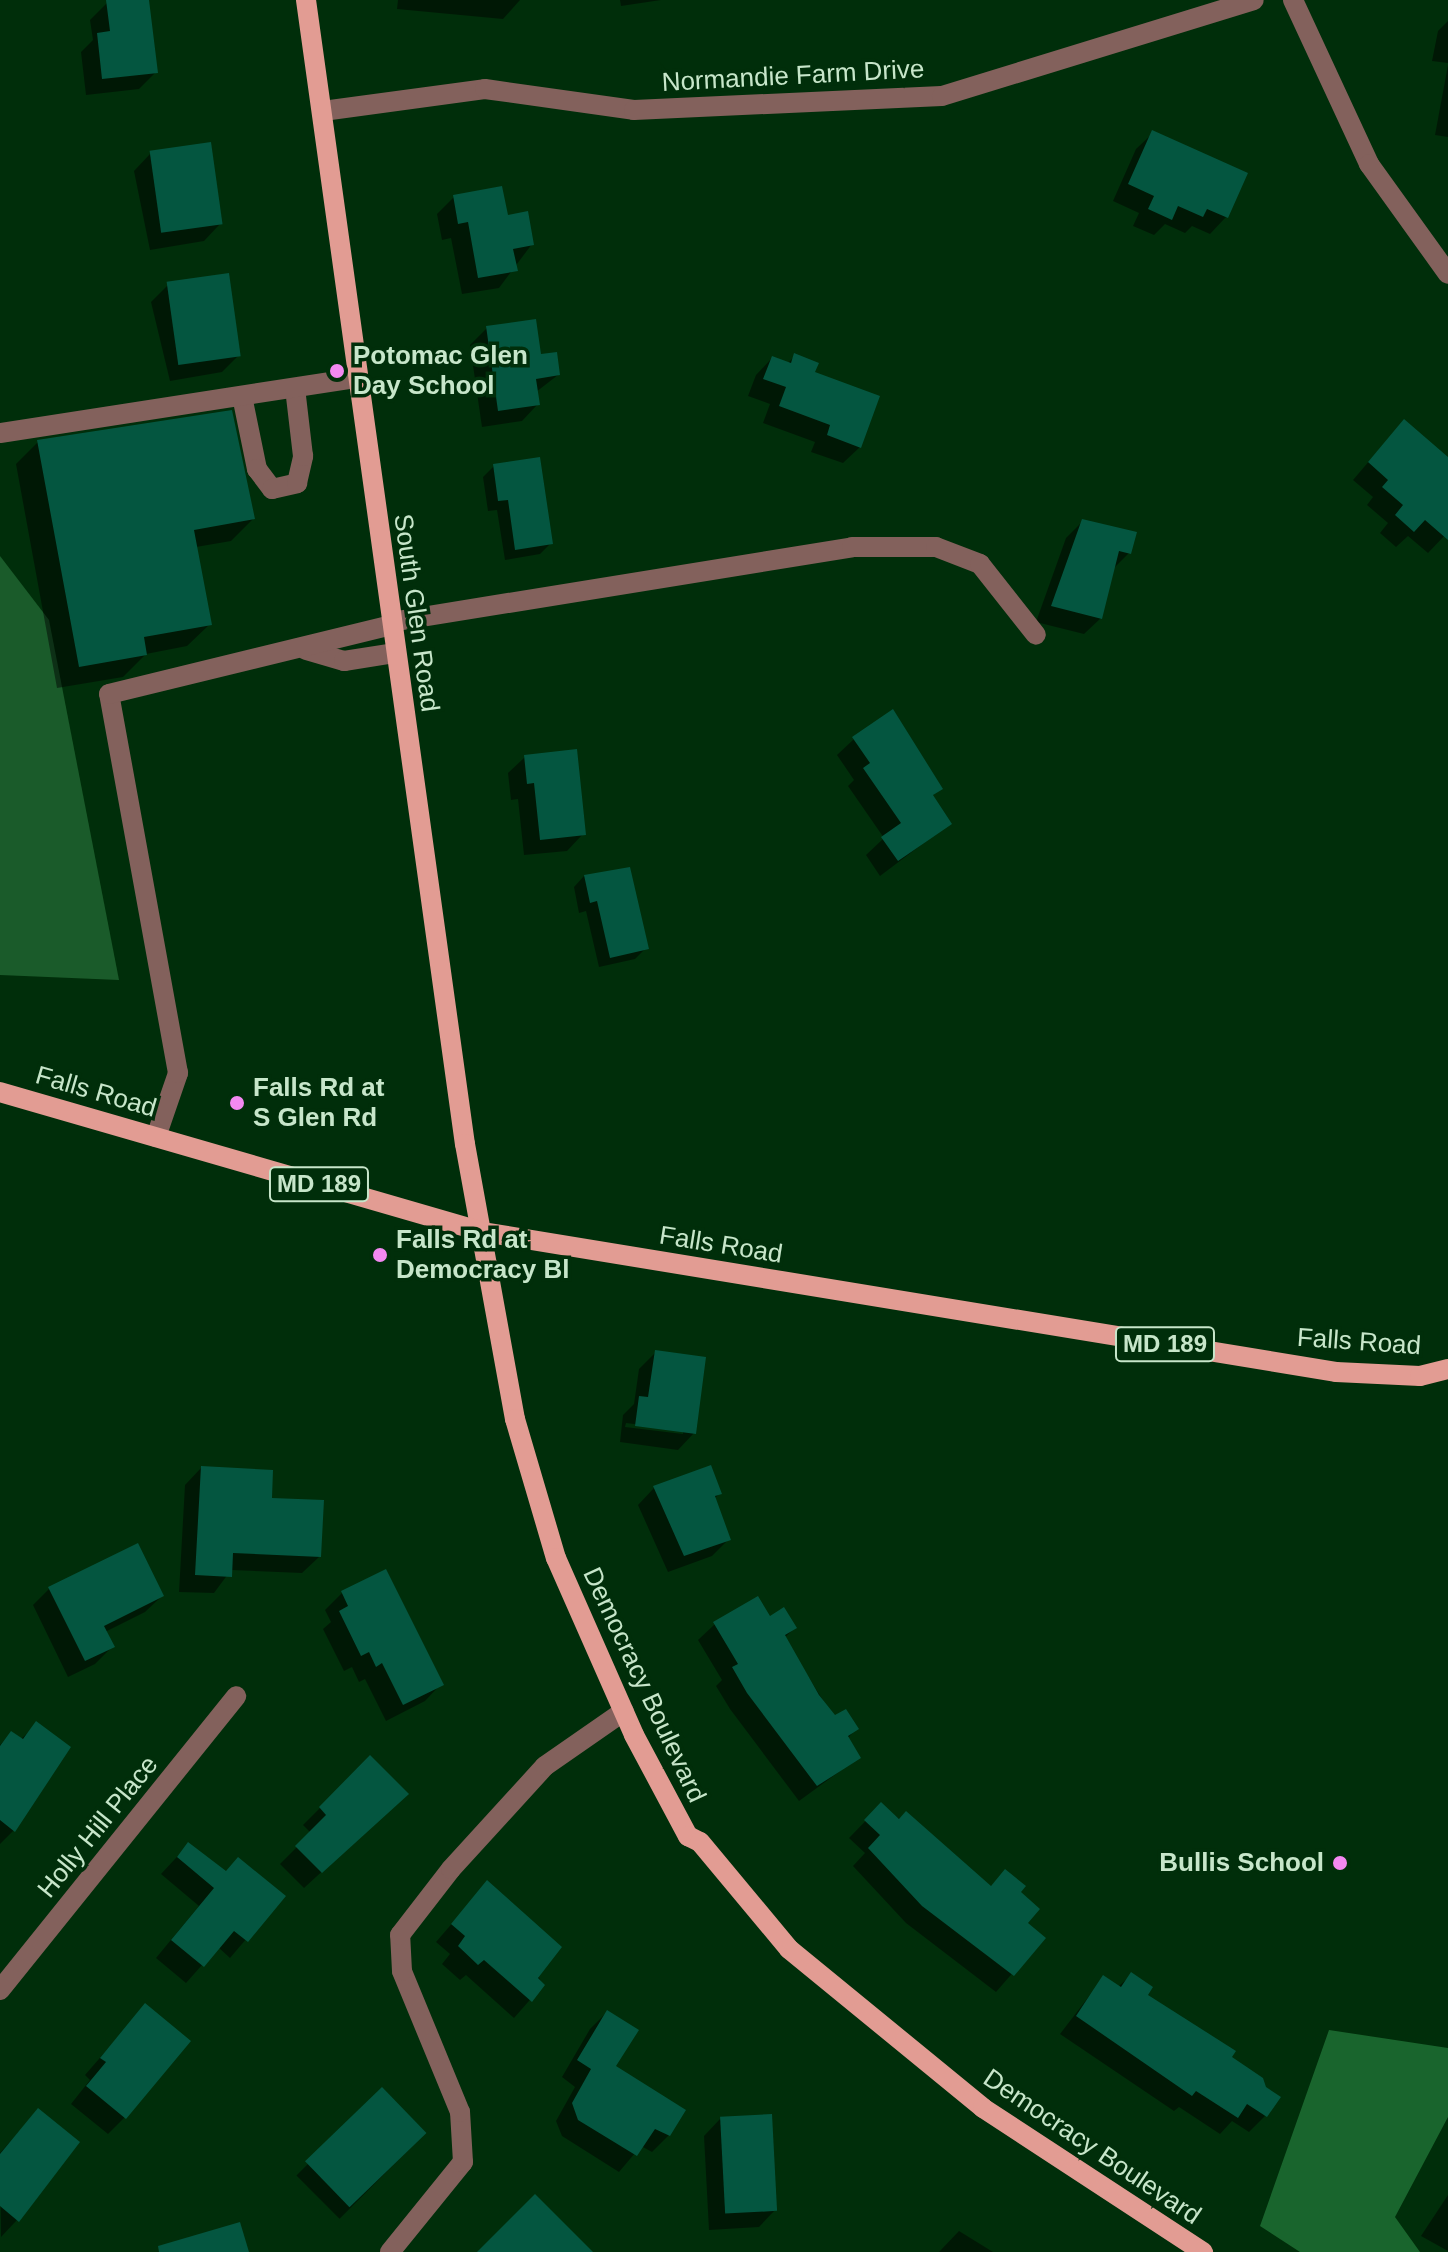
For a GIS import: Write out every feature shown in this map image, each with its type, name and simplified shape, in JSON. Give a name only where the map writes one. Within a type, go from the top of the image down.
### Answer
[{"type":"main road","name":"South Glen Road","points":[[306,0],[465,1144],[483,1232]]},
{"type":"main road","name":"Falls Road","points":[[0,1092],[483,1232],[1336,1372],[1420,1376],[1448,1369]]},
{"type":"main road","name":"Democracy Boulevard","points":[[483,1232],[515,1419],[548,1531],[624,1711],[688,1836],[700,1842],[789,1949],[983,2108],[1203,2252]]},
{"type":"street","name":"Normandie Farm Drive","points":[[323,111],[485,89],[634,110],[942,96],[1254,0]]},
{"type":"street","points":[[1293,0],[1369,164],[1448,274]]},
{"type":"street","points":[[0,433],[357,378]]},
{"type":"street","points":[[242,396],[257,469],[272,489],[297,483],[303,456],[295,388]]},
{"type":"street","points":[[156,1137],[178,1073],[109,694],[306,650],[340,635],[392,624],[852,547],[936,547],[980,564],[1036,635]]},
{"type":"street","points":[[306,650],[344,661],[395,653]]},
{"type":"street","name":"Holly Hill Place","points":[[0,1990],[236,1696]]},
{"type":"street","points":[[390,2252],[463,2162],[460,2112],[402,1971],[400,1935],[451,1869],[545,1766],[624,1711]]},
{"type":"green space","points":[[0,556],[49,620],[119,980],[0,975]]},
{"type":"green space","points":[[1329,2030],[1448,2048],[1448,2117],[1395,2217],[1420,2252],[1300,2252],[1260,2226]]},
{"type":"building","points":[[106,0],[149,0],[158,73],[102,79],[97,33],[110,31]]},
{"type":"building","points":[[1152,130],[1248,173],[1228,218],[1207,209],[1203,217],[1178,206],[1172,220],[1148,209],[1154,196],[1128,184]]},
{"type":"building","points":[[211,142],[223,224],[161,233],[150,151]]},
{"type":"building","points":[[502,186],[508,215],[528,211],[534,245],[513,249],[518,271],[478,278],[468,222],[458,224],[453,195]]},
{"type":"building","points":[[229,273],[241,356],[178,365],[167,282]]},
{"type":"building","points":[[536,319],[541,354],[557,352],[560,375],[536,379],[540,405],[498,411],[486,326]]},
{"type":"building","points":[[794,353],[819,363],[815,372],[880,396],[861,448],[827,435],[830,425],[779,406],[786,387],[763,379],[772,356],[791,363]]},
{"type":"building","points":[[232,410],[255,519],[194,530],[212,625],[144,637],[147,655],[79,667],[37,440]]},
{"type":"building","points":[[1404,419],[1448,457],[1448,540],[1425,520],[1414,532],[1395,515],[1403,505],[1382,487],[1388,480],[1368,462]]},
{"type":"building","points":[[540,457],[553,544],[515,550],[508,500],[498,501],[493,464]]},
{"type":"building","points":[[1082,519],[1137,532],[1131,554],[1119,551],[1102,619],[1051,606]]},
{"type":"building","points":[[893,709],[943,789],[933,795],[952,824],[898,861],[881,837],[901,823],[863,768],[870,763],[852,737]]},
{"type":"building","points":[[577,749],[586,835],[540,840],[534,783],[527,784],[524,755]]},
{"type":"building","points":[[630,867],[649,949],[610,958],[597,901],[590,903],[584,875]]},
{"type":"building","points":[[655,1350],[706,1357],[696,1434],[635,1426],[639,1396],[648,1397]]},
{"type":"building","points":[[711,1465],[722,1494],[715,1496],[731,1540],[684,1556],[653,1486]]},
{"type":"building","points":[[201,1466],[273,1470],[272,1498],[324,1500],[321,1557],[233,1553],[232,1577],[195,1575]]},
{"type":"building","points":[[138,1543],[164,1596],[104,1626],[115,1647],[85,1661],[48,1587]]},
{"type":"building","points":[[386,1569],[444,1685],[403,1705],[382,1663],[376,1667],[369,1652],[361,1656],[339,1611],[348,1606],[341,1591]]},
{"type":"building","points":[[758,1596],[770,1616],[784,1607],[797,1628],[785,1635],[819,1695],[835,1715],[846,1709],[859,1729],[848,1736],[861,1758],[817,1786],[747,1693],[732,1667],[738,1664],[713,1622]]},
{"type":"building","points":[[36,1721],[71,1747],[15,1832],[0,1820],[0,1746],[11,1731],[23,1739]]},
{"type":"building","points":[[370,1755],[409,1794],[322,1873],[295,1846],[326,1815],[319,1807]]},
{"type":"building","points":[[881,1802],[899,1819],[906,1811],[991,1886],[1005,1869],[1026,1886],[1021,1892],[1040,1909],[1028,1923],[1046,1938],[1014,1976],[922,1906],[868,1848],[880,1835],[864,1820]]},
{"type":"building","points":[[188,1842],[226,1871],[238,1857],[286,1896],[248,1942],[234,1931],[204,1967],[171,1940],[214,1888],[177,1857]]},
{"type":"building","points":[[487,1880],[562,1947],[538,1978],[545,1985],[532,2002],[484,1960],[478,1965],[458,1946],[465,1936],[451,1924]]},
{"type":"building","points":[[1131,1972],[1153,1987],[1148,1995],[1236,2051],[1232,2057],[1263,2078],[1266,2087],[1281,2097],[1267,2117],[1247,2104],[1238,2118],[1196,2091],[1192,2096],[1076,2016],[1103,1975],[1121,1987]]},
{"type":"building","points":[[145,2003],[191,2041],[126,2119],[86,2086],[106,2062],[100,2058]]},
{"type":"building","points":[[607,2010],[639,2030],[616,2066],[686,2110],[670,2136],[655,2129],[637,2156],[578,2120],[572,2103],[591,2069],[577,2060]]},
{"type":"building","points":[[382,2087],[426,2133],[349,2207],[305,2161]]},
{"type":"building","points":[[38,2108],[80,2142],[19,2222],[0,2206],[0,2154]]},
{"type":"building","points":[[772,2114],[777,2211],[725,2214],[720,2117]]},
{"type":"building","points":[[535,2194],[593,2252],[477,2252]]},
{"type":"building","points":[[240,2222],[249,2252],[159,2252],[158,2246]]},
{"type":"place","name":"Potomac Glen Day School","points":[[337,371]]},
{"type":"place","name":"Falls Rd at S Glen Rd","points":[[237,1103]]},
{"type":"place","name":"Falls Rd at Democracy Bl","points":[[380,1255]]},
{"type":"place","name":"Bullis School","points":[[1340,1863]]}]
